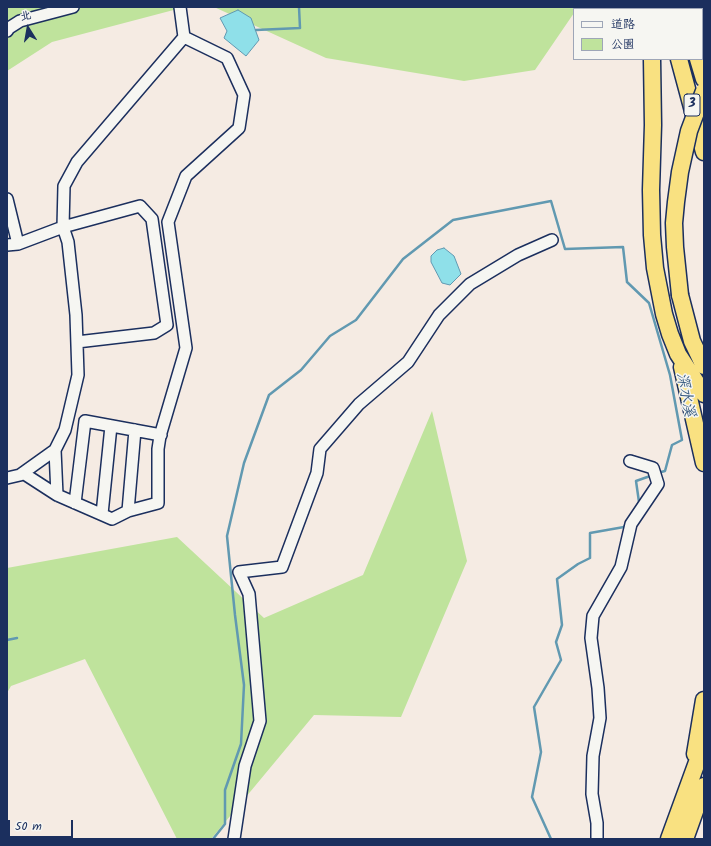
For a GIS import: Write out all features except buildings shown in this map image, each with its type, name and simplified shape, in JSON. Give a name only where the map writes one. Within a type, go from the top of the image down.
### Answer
[{"type":"highway","points":[[652,60],[653,125],[651,190],[652,235],[655,268],[662,307],[678,354],[704,462]]},
{"type":"highway","name":"3","points":[[679,60],[704,152]]},
{"type":"highway","name":"3","points":[[698,60],[704,79]]},
{"type":"highway","points":[[704,91],[689,131],[680,172],[674,223],[680,296],[692,341],[704,366]]},
{"type":"highway","points":[[678,354],[704,394]]},
{"type":"highway","points":[[685,839],[698,789],[692,772],[704,700]]},
{"type":"highway","points":[[692,772],[704,742]]},
{"type":"highway","points":[[669,839],[698,789]]},
{"type":"lane","points":[[7,30],[20,21],[71,7]]},
{"type":"lane","points":[[7,478],[20,475],[55,450],[65,430],[78,375],[76,315],[68,242],[63,227],[64,186],[77,162],[184,37],[180,7]]},
{"type":"lane","points":[[23,473],[57,495],[112,518],[128,511],[158,503],[158,449],[186,348],[168,222],[186,176],[239,128],[244,95],[227,58],[184,37]]},
{"type":"lane","points":[[7,199],[13,245],[63,227],[140,206],[152,219],[167,325],[154,333],[77,342]]},
{"type":"lane","points":[[234,839],[245,766],[260,721],[249,594],[239,572],[282,567],[317,473],[320,449],[359,404],[408,362],[439,315],[470,284],[518,255],[552,240]]},
{"type":"lane","points":[[68,418],[161,435]]},
{"type":"lane","points":[[75,502],[85,421]]},
{"type":"lane","points":[[102,514],[111,426]]},
{"type":"lane","points":[[128,511],[135,430]]},
{"type":"lane","points":[[55,450],[57,495]]},
{"type":"lane","points":[[598,839],[598,823],[592,794],[593,756],[600,718],[598,688],[591,638],[593,616],[622,567],[631,524],[658,484],[653,468],[630,461]]},
{"type":"green space","points":[[7,7],[185,7],[52,42],[7,71]]},
{"type":"green space","points":[[214,7],[578,7],[573,8],[573,14],[535,70],[464,81],[326,58]]},
{"type":"green space","points":[[432,411],[467,561],[401,717],[314,715],[211,839],[177,839],[85,659],[11,686],[7,693],[7,568],[177,537],[264,618],[363,575]]},
{"type":"water","points":[[238,10],[251,18],[259,40],[246,56],[224,38],[227,31],[220,18]]},
{"type":"water","points":[[444,248],[454,256],[461,274],[450,285],[442,283],[431,262],[431,256],[437,250]]},
{"type":"waterway","points":[[256,30],[300,28],[299,7]]},
{"type":"waterway","points":[[213,839],[225,824],[225,790],[241,744],[244,685],[227,536],[244,463],[269,395],[301,370],[330,336],[356,320],[403,259],[453,220],[551,201],[565,249],[623,247],[627,282],[649,303],[670,375],[682,440],[672,445],[665,471],[657,473]]},
{"type":"waterway","name":"深水溪","points":[[635,509],[639,502],[636,481],[653,475]]},
{"type":"waterway","name":"深水溪","points":[[551,839],[532,797],[541,752],[534,707],[561,660],[556,642],[562,625],[557,579],[578,564],[590,558],[590,533],[624,527],[626,523]]},
{"type":"waterway","points":[[7,640],[17,638]]}]
